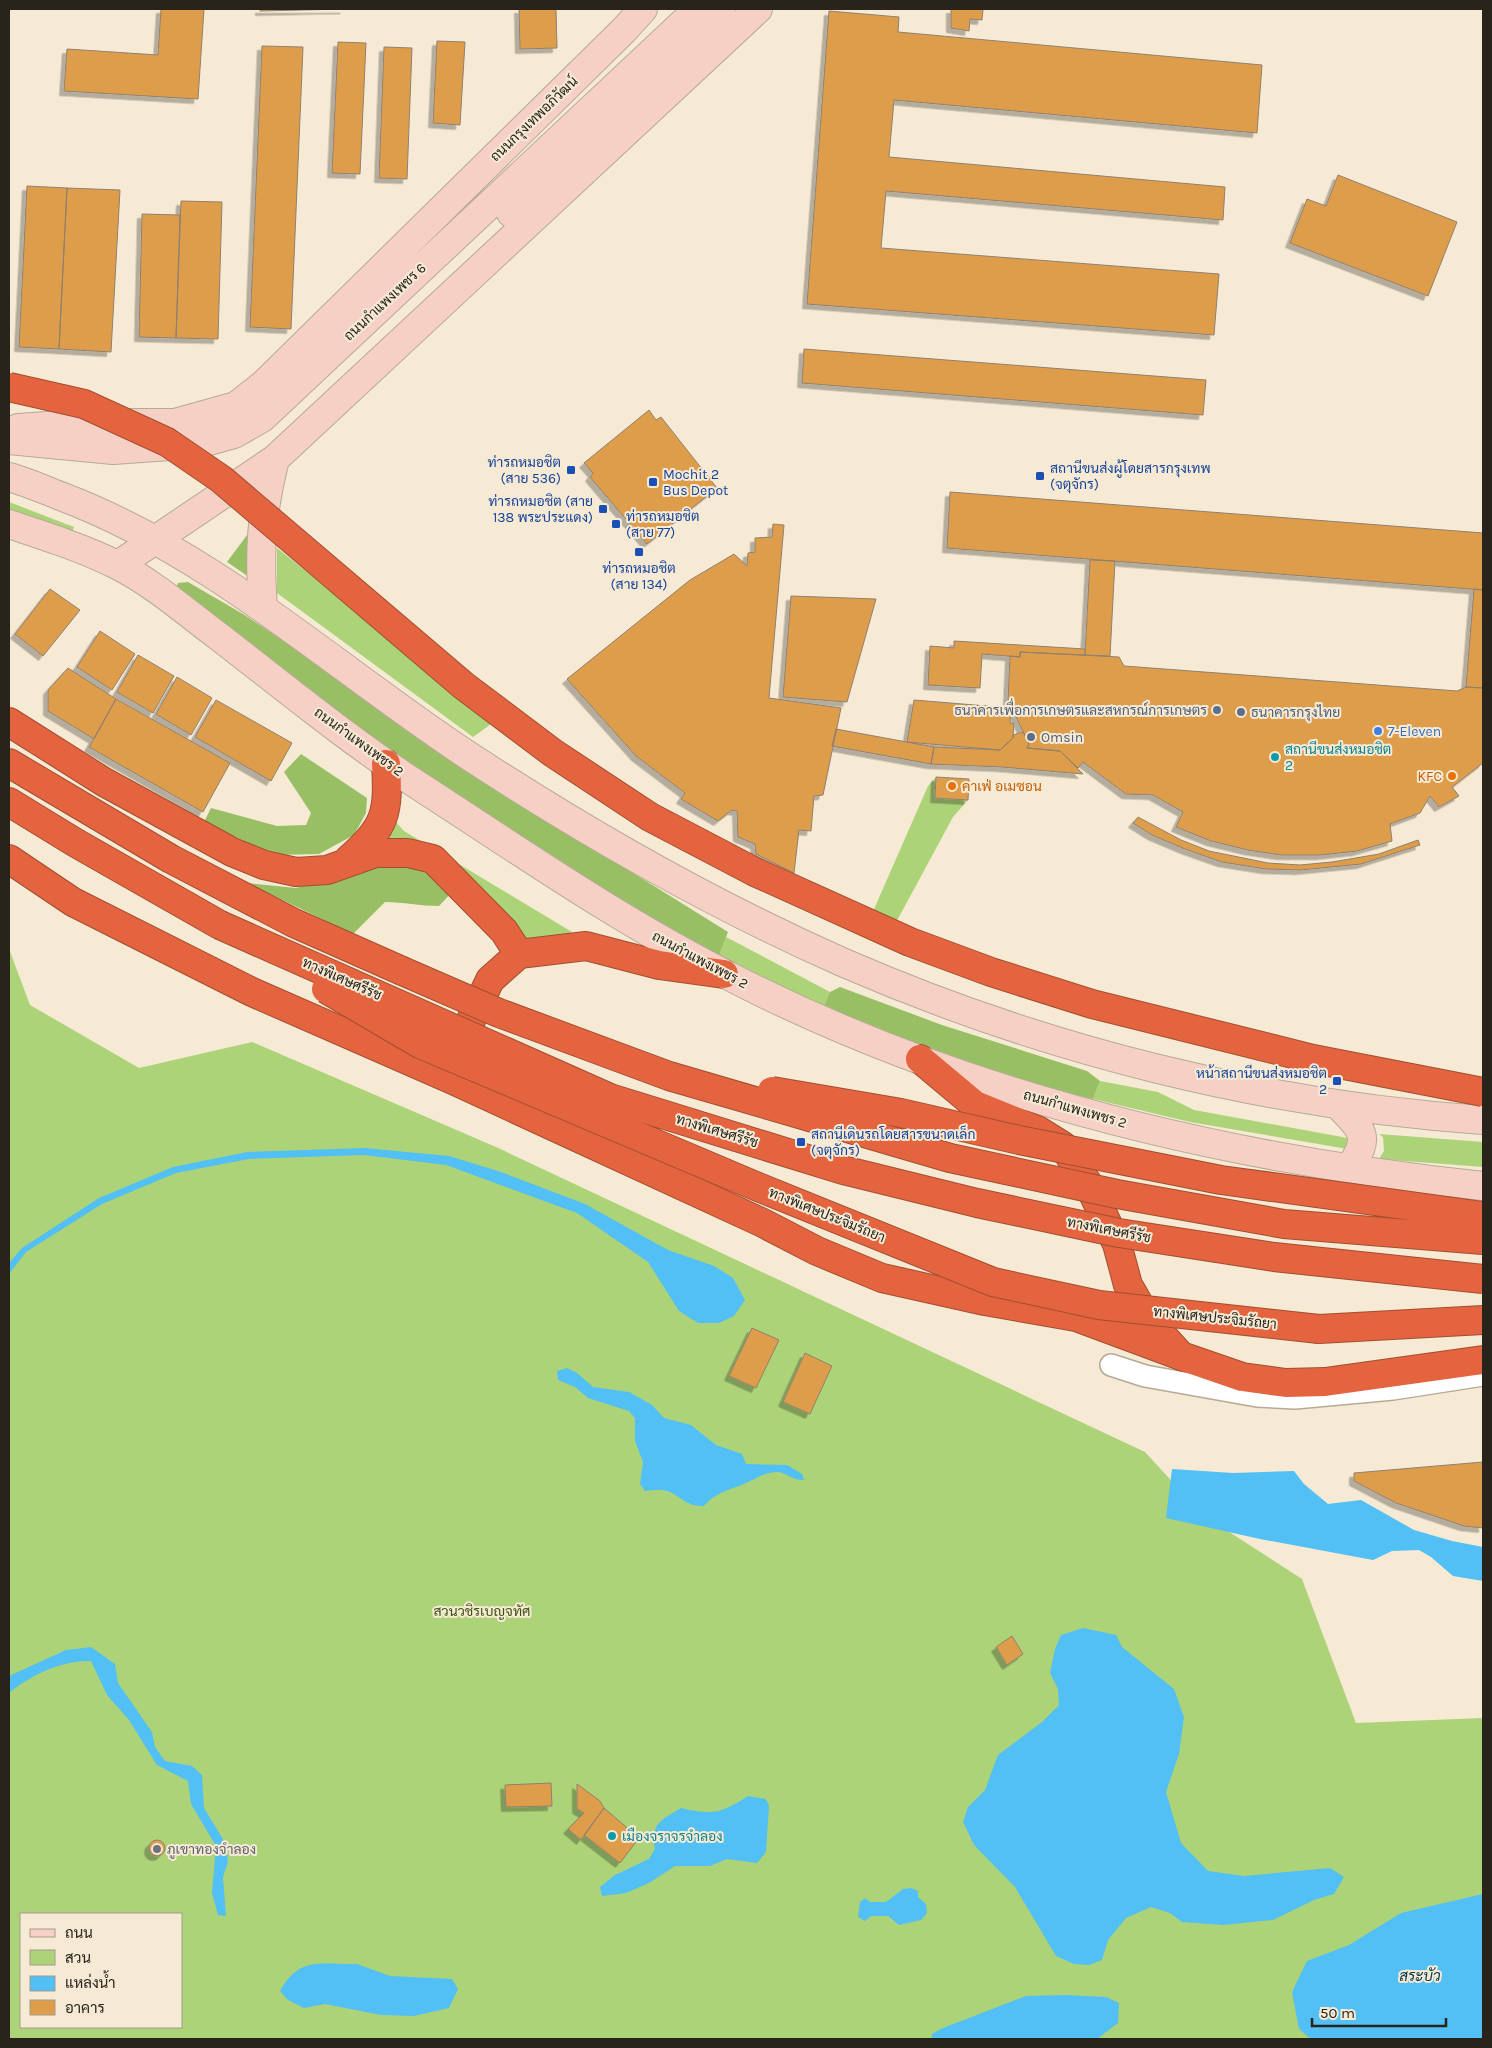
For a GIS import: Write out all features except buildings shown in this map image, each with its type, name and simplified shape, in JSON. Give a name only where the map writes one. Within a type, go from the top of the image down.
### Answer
[{"type":"highway","points":[[9,387],[84,404],[167,442],[221,479],[464,686],[553,753],[650,816],[755,872],[910,942],[991,972],[1092,1004],[1313,1059],[1483,1092]]},
{"type":"highway","points":[[9,722],[104,782],[232,852],[264,865],[296,872],[327,870],[346,862],[375,854],[408,853],[433,859],[504,931],[519,954]]},
{"type":"highway","points":[[9,763],[171,859],[294,923],[498,1013],[669,1076],[950,1158],[1117,1194],[1284,1224],[1483,1240]]},
{"type":"highway","points":[[346,862],[370,841],[380,826],[388,800],[386,764]]},
{"type":"highway","name":"ทางพิเศษศรีรัช","points":[[9,802],[76,843],[220,925],[610,1098],[843,1170],[977,1203],[1119,1233],[1274,1257],[1483,1279]]},
{"type":"highway","points":[[10,860],[73,902],[252,992],[453,1080],[763,1223],[817,1251],[882,1278],[985,1301],[1076,1317],[1242,1377],[1286,1383],[1325,1382],[1483,1360]]},
{"type":"highway","name":"ทางพิเศษประจิมรัถยา","points":[[220,925],[420,1044],[767,1190],[993,1282],[1099,1306],[1319,1329],[1483,1320]]},
{"type":"highway","points":[[453,1080],[455,1055],[490,980],[519,954],[586,946],[659,964],[724,974]]},
{"type":"highway","points":[[920,1059],[974,1105],[1038,1131],[1063,1146],[1089,1185],[1117,1244],[1128,1285],[1147,1318],[1181,1356]]},
{"type":"highway","points":[[669,1076],[824,1099],[901,1113],[1019,1140],[1221,1180],[1483,1216]]},
{"type":"main road","name":"ถนนกรุงเทพอภิวัฒน์","points":[[423,228],[643,9]]},
{"type":"main road","name":"ถนนกำแพงเพชร 6","points":[[9,440],[113,450],[198,444],[234,434],[262,418],[698,9]]},
{"type":"main road","points":[[327,411],[345,381],[376,342],[707,25],[720,9]]},
{"type":"main road","points":[[118,565],[275,459],[758,9]]},
{"type":"main road","name":"ถนนกำแพงเพชร 6","points":[[9,429],[90,423],[175,423],[236,406],[264,384],[423,228]]},
{"type":"main road","points":[[263,608],[261,534],[264,501],[275,459]]},
{"type":"main road","points":[[9,477],[88,506],[156,539],[263,608],[373,689],[469,756],[637,857],[802,944],[950,1006],[1041,1036],[1150,1067],[1235,1087],[1339,1106],[1483,1120]]},
{"type":"main road","name":"ถนนกำแพงเพชร 2","points":[[9,524],[118,565],[169,599],[386,764],[607,908],[724,974],[860,1038],[1106,1120],[1249,1152],[1483,1186]]},
{"type":"main road","points":[[1339,1106],[1360,1126],[1363,1136],[1359,1153],[1350,1167]]},
{"type":"street","points":[[1110,1365],[1154,1377],[1257,1396],[1286,1397],[1393,1389],[1483,1375]]},
{"type":"green space","points":[[9,502],[74,527],[71,535],[9,511]]},
{"type":"green space","points":[[247,535],[249,577],[227,562]]},
{"type":"green space","points":[[277,548],[494,722],[473,737],[277,593]]},
{"type":"green space","points":[[188,582],[243,614],[638,876],[728,932],[719,956],[623,906],[402,759],[175,590],[178,583]]},
{"type":"green space","points":[[301,754],[367,798],[366,813],[354,835],[319,854],[274,855],[204,822],[211,808],[277,826],[306,825],[311,813],[284,772]]},
{"type":"green space","points":[[936,777],[935,798],[968,800],[953,817],[893,928],[871,916],[928,786]]},
{"type":"green space","points":[[396,822],[404,831],[451,859],[429,852],[378,844]]},
{"type":"green space","points":[[392,864],[422,868],[454,890],[439,906],[385,902],[353,934],[247,883],[296,888],[364,868]]},
{"type":"green space","points":[[458,864],[572,932],[562,940],[524,942]]},
{"type":"green space","points":[[726,937],[830,992],[823,1008],[719,956]]},
{"type":"green space","name":"สวนวชิรเบญจทัศ","points":[[9,949],[30,1005],[139,1068],[252,1042],[496,1147],[1145,1452],[1203,1515],[1302,1579],[1356,1723],[1483,1718],[1483,2039],[9,2039]]},
{"type":"green space","points":[[840,987],[942,1025],[1087,1071],[1100,1081],[1093,1099],[1054,1090],[969,1065],[823,1008],[830,992]]},
{"type":"green space","points":[[1100,1081],[1158,1092],[1194,1110],[1353,1139],[1353,1150],[1190,1122],[1093,1099]]},
{"type":"green space","points":[[1379,1134],[1483,1142],[1483,1167],[1379,1159],[1384,1151],[1383,1137]]},
{"type":"water","points":[[365,1148],[449,1156],[501,1172],[585,1204],[668,1250],[714,1266],[733,1278],[745,1300],[734,1316],[719,1323],[698,1323],[679,1311],[648,1262],[577,1213],[446,1165],[364,1155],[249,1159],[176,1173],[102,1204],[26,1252],[9,1274],[9,1263],[22,1248],[99,1198],[173,1167],[247,1152]]},
{"type":"water","points":[[567,1368],[577,1373],[593,1387],[629,1392],[652,1405],[664,1418],[691,1425],[716,1445],[742,1454],[746,1464],[787,1465],[802,1474],[804,1480],[778,1472],[769,1473],[719,1494],[704,1506],[690,1504],[665,1490],[645,1491],[640,1484],[643,1462],[635,1441],[635,1418],[629,1411],[588,1398],[575,1387],[558,1380],[557,1371]]},
{"type":"water","points":[[1172,1469],[1233,1473],[1294,1471],[1304,1484],[1328,1504],[1361,1500],[1414,1530],[1452,1541],[1483,1547],[1483,1581],[1453,1576],[1431,1557],[1419,1550],[1392,1551],[1373,1560],[1260,1539],[1166,1518]]},
{"type":"water","points":[[1083,1628],[1116,1635],[1122,1647],[1174,1689],[1184,1717],[1179,1754],[1166,1792],[1181,1843],[1208,1871],[1244,1876],[1330,1868],[1344,1877],[1334,1894],[1314,1900],[1273,1920],[1223,1925],[1182,1922],[1170,1913],[1151,1907],[1126,1918],[1108,1940],[1102,1960],[1089,1965],[1074,1964],[1056,1956],[1015,1887],[974,1845],[963,1822],[968,1807],[985,1790],[998,1755],[1042,1722],[1059,1705],[1058,1689],[1050,1673],[1055,1649],[1061,1635]]},
{"type":"water","points":[[91,1647],[115,1664],[118,1683],[152,1732],[155,1747],[165,1761],[192,1766],[202,1775],[204,1808],[226,1844],[228,1862],[223,1877],[226,1916],[218,1915],[212,1893],[216,1846],[191,1804],[188,1781],[157,1765],[129,1720],[107,1695],[91,1661],[69,1663],[47,1670],[27,1680],[9,1693],[9,1676],[66,1650]]},
{"type":"water","points":[[748,1796],[766,1799],[769,1806],[766,1852],[757,1863],[727,1859],[710,1866],[675,1866],[649,1883],[626,1893],[602,1896],[600,1887],[615,1875],[649,1859],[655,1849],[654,1834],[656,1828],[668,1816],[681,1808],[701,1812],[723,1810]]},
{"type":"water","points":[[911,1888],[918,1891],[918,1897],[926,1904],[927,1913],[921,1920],[899,1925],[888,1916],[871,1916],[865,1921],[858,1917],[860,1902],[865,1898],[870,1902],[886,1902],[903,1889]]},
{"type":"water","name":"สระบัว","points":[[1483,1894],[1483,2039],[1311,2039],[1299,2029],[1292,1992],[1307,1961],[1349,1945],[1401,1913]]},
{"type":"water","points":[[312,1964],[357,1964],[390,1976],[452,1979],[458,1989],[449,2008],[414,2016],[381,2015],[325,2004],[304,2008],[288,2000],[280,1991],[295,1972]]},
{"type":"water","points":[[1026,1996],[1106,1997],[1119,2003],[1118,2023],[1097,2039],[932,2039],[932,2034],[943,2028]]},
{"type":"place","name":"ท่ารถหมอชิต (สาย 536)","points":[[571,470]]},
{"type":"place","name":"สถานีขนส่งผู้โดยสารกรุงเทพ (จตุจักร)","points":[[1040,476]]},
{"type":"place","name":"Mochit 2 Bus Depot","points":[[653,482]]},
{"type":"place","name":"ท่ารถหมอชิต (สาย 138 พระประแดง)","points":[[603,509]]},
{"type":"place","name":"ท่ารถหมอชิต (สาย 77)","points":[[616,524]]},
{"type":"place","name":"ท่ารถหมอชิต (สาย 134)","points":[[639,552]]},
{"type":"place","name":"ธนาคารเพื่อการเกษตรและสหกรณ์การเกษตร","points":[[1217,710]]},
{"type":"place","name":"ธนาคารกรุงไทย","points":[[1241,712]]},
{"type":"place","name":"7-Eleven","points":[[1378,731]]},
{"type":"place","name":"Omsin","points":[[1031,737]]},
{"type":"place","name":"สถานีขนส่งหมอชิต 2","points":[[1275,757]]},
{"type":"place","name":"KFC","points":[[1452,776]]},
{"type":"place","name":"คาเฟ่ อเมซอน","points":[[952,786]]},
{"type":"place","name":"หน้าสถานีขนส่งหมอชิต 2","points":[[1337,1081]]},
{"type":"place","name":"สถานีเดินรถโดยสารขนาดเล็ก (จตุจักร)","points":[[801,1142]]},
{"type":"place","name":"เมืองจราจรจำลอง","points":[[612,1836]]},
{"type":"place","name":"ภูเขาทองจำลอง","points":[[157,1849]]}]
